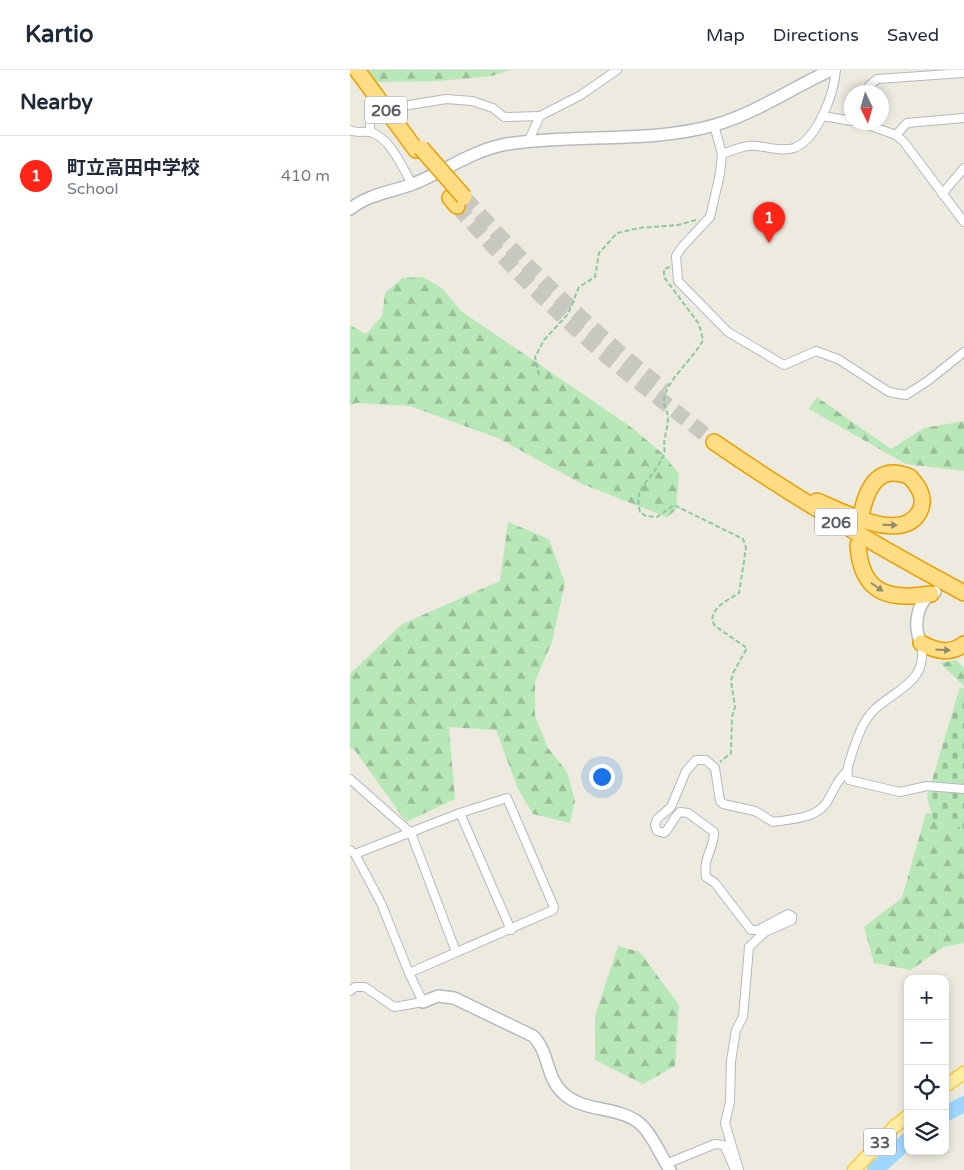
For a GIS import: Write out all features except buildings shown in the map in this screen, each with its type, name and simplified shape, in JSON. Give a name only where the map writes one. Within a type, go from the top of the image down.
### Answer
[{"type":"highway","name":"206","points":[[357,70],[457,200]]},
{"type":"highway","name":"206","points":[[366,70],[418,149]]},
{"type":"highway","name":"206","points":[[964,587],[894,549],[811,499],[717,438],[767,479],[856,539],[964,593]]},
{"type":"highway","points":[[811,499],[865,521],[886,526],[898,526],[910,521],[918,514],[922,505],[922,494],[910,477],[894,472],[876,480],[869,487],[862,511]]},
{"type":"highway","points":[[856,539],[862,572],[878,589],[897,596],[911,597],[934,593]]},
{"type":"highway","points":[[856,539],[952,596],[964,606]]},
{"type":"highway","points":[[921,643],[939,650],[949,651],[964,644]]},
{"type":"main road","points":[[949,1083],[964,1073]]},
{"type":"main road","name":"33","points":[[854,1170],[895,1126],[904,1119]]},
{"type":"street","points":[[397,107],[446,99],[472,101],[493,108],[504,117],[540,116],[581,95],[617,70]]},
{"type":"street","points":[[350,209],[372,196],[412,184],[474,153],[500,145],[672,132],[714,125],[760,109],[795,87],[831,70]]},
{"type":"street","points":[[722,154],[749,146],[778,149],[794,148],[811,135],[822,116],[835,85],[836,70]]},
{"type":"street","points":[[870,85],[877,79],[921,73],[964,73]]},
{"type":"street","points":[[370,132],[370,122],[384,113]]},
{"type":"street","points":[[528,142],[540,116]]},
{"type":"street","points":[[822,116],[844,120]]},
{"type":"street","points":[[896,135],[907,123],[964,118]]},
{"type":"street","points":[[714,125],[722,154],[720,174],[710,217],[676,256],[678,281],[728,332],[784,365],[816,351],[838,359],[889,392],[906,395],[929,380],[964,352]]},
{"type":"street","points":[[350,130],[370,132],[379,136],[391,148],[412,184]]},
{"type":"street","points":[[882,130],[896,135],[964,222]]},
{"type":"street","points":[[942,194],[964,168]]},
{"type":"street","points":[[737,1170],[725,1122],[730,1102],[731,1061],[736,1030],[743,1017],[750,947],[766,932],[792,920],[792,916],[788,914],[758,930],[751,930],[715,883],[706,877],[704,865],[714,841],[714,832],[688,813],[680,812],[674,818],[669,829],[664,833],[657,831],[655,825],[657,818],[671,807],[686,771],[696,760],[706,760],[714,767],[720,801],[755,811],[773,822],[817,812],[827,802],[835,783],[846,772],[862,726],[870,716],[916,676],[922,650],[916,626],[917,618],[920,609],[934,593]]},
{"type":"street","points":[[846,772],[849,780],[900,792],[927,786],[964,789]]},
{"type":"street","points":[[350,779],[411,833],[456,952]]},
{"type":"street","points":[[409,973],[553,910],[554,906],[507,798],[352,852],[382,903],[409,973],[423,1002]]},
{"type":"street","points":[[460,813],[511,930]]},
{"type":"street","points":[[350,991],[355,986],[365,987],[394,1006],[423,1002],[438,996],[454,998],[533,1036],[541,1043],[557,1087],[564,1095],[584,1105],[625,1114],[639,1123],[656,1146],[668,1167],[715,1144],[724,1144],[737,1170]]},
{"type":"path","points":[[539,375],[535,357],[544,340],[568,314],[579,287],[595,277],[599,253],[617,232],[638,228],[678,225],[710,217]]},
{"type":"path","points":[[677,265],[664,269],[664,278],[699,324],[703,340],[697,353],[672,383],[664,397],[664,408],[668,417],[664,445],[665,453],[652,474],[642,485],[637,500],[640,512],[646,516],[657,517],[674,505],[744,539],[746,548],[739,593],[713,612],[712,620],[715,626],[747,648],[732,673],[731,681],[736,707],[732,717],[731,753],[714,767]]},
{"type":"green space","points":[[350,70],[510,70],[492,76],[438,81],[379,82]]},
{"type":"green space","points":[[423,277],[442,288],[461,311],[631,427],[663,454],[679,474],[676,510],[667,517],[582,484],[500,439],[410,406],[357,403],[350,405],[350,325],[366,334],[382,316],[385,293],[402,278]]},
{"type":"green space","points":[[817,397],[891,449],[924,428],[964,421],[964,471],[906,464],[809,409]]},
{"type":"green space","points":[[508,522],[549,539],[565,583],[552,642],[535,681],[535,716],[548,748],[567,772],[575,801],[570,823],[533,814],[518,789],[496,730],[449,727],[455,799],[406,822],[354,749],[350,748],[350,674],[402,624],[500,581]]},
{"type":"green space","points":[[956,660],[964,668],[964,686],[940,663]]},
{"type":"green space","points":[[960,687],[964,689],[964,833],[955,822],[933,819],[927,797]]},
{"type":"green space","points":[[926,813],[956,815],[964,826],[964,943],[943,947],[911,970],[874,963],[864,927],[902,898]]},
{"type":"green space","points":[[618,946],[640,952],[679,1005],[675,1066],[643,1084],[595,1060],[595,1016]]},
{"type":"waterway","points":[[949,1112],[964,1104]]},
{"type":"waterway","points":[[875,1170],[904,1144]]},
{"type":"tunnel","points":[[464,197],[560,298],[665,390]]},
{"type":"tunnel","points":[[457,206],[528,283],[565,319],[631,377],[714,442]]},
{"type":"place","name":"町立高田中学校","points":[[769,243]]}]
